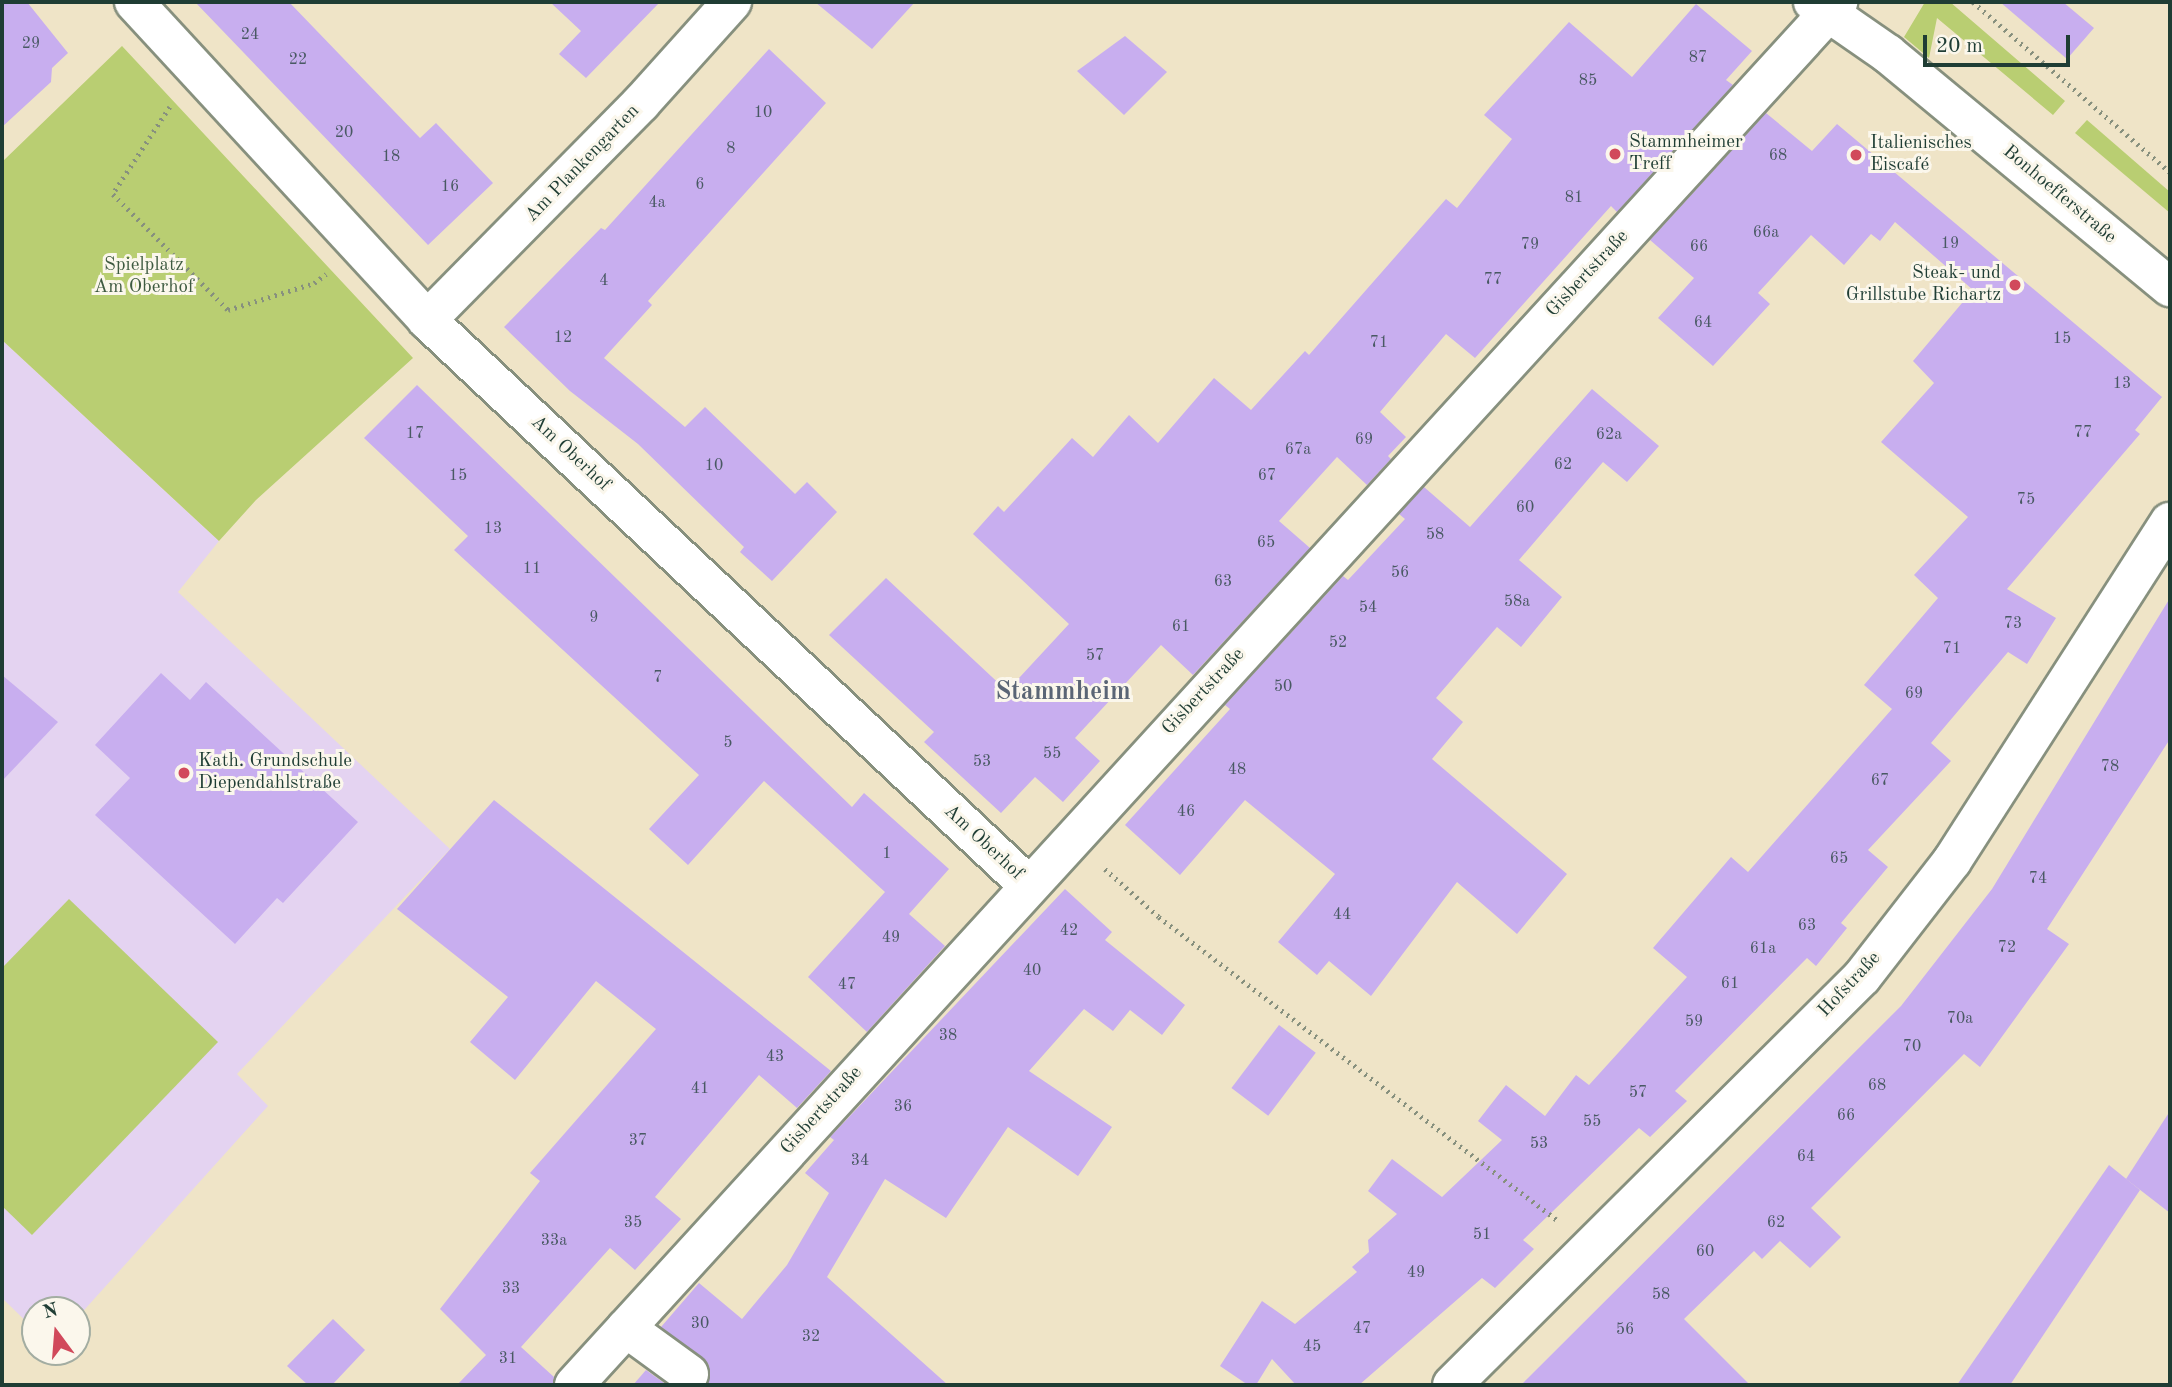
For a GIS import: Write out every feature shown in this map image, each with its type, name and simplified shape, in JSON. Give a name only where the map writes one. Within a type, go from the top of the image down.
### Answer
[{"type":"street","name":"Am Oberhof","points":[[134,2],[427,320],[1028,885]]},
{"type":"street","name":"Am Plankengarten","points":[[427,320],[622,122],[732,2]]},
{"type":"street","name":"Bonhoefferstraße","points":[[1826,5],[2170,288]]},
{"type":"street","name":"Gisbertstraße","points":[[574,1385],[1826,5]]},
{"type":"street","name":"Hofstraße","points":[[1452,1385],[1862,977],[1952,861],[2170,522]]},
{"type":"street","points":[[626,1328],[689,1374]]},
{"type":"path","points":[[1973,2],[2170,172]]},
{"type":"path","points":[[196,69],[113,194],[228,310],[314,284],[358,248]]},
{"type":"path","points":[[1071,839],[1159,917],[1590,1247]]},
{"type":"shaded area","name":"Kath. Grundschule Diependahlstraße","points":[[2,340],[219,541],[178,592],[450,849],[237,1074],[268,1106],[91,1302],[91,1296],[21,1296],[21,1316],[2,1298]]},
{"type":"green space","points":[[1925,2],[1950,2],[2065,101],[2053,115],[1937,18],[1929,58],[1904,37]]},
{"type":"green space","name":"Spielplatz Am Oberhof","points":[[122,46],[413,358],[256,500],[219,541],[2,340],[2,162]]},
{"type":"green space","points":[[2087,120],[2170,192],[2170,213],[2075,133]]},
{"type":"green space","points":[[69,899],[218,1042],[32,1235],[2,1206],[2,968]]},
{"type":"building","points":[[2,2],[27,2],[68,53],[52,68],[51,82],[2,127]]},
{"type":"building","points":[[195,2],[289,2],[420,138],[436,123],[493,183],[428,245]]},
{"type":"building","points":[[550,2],[660,2],[586,78],[559,54],[581,31]]},
{"type":"building","points":[[815,2],[915,2],[872,49]]},
{"type":"building","points":[[2000,2],[2063,2],[2094,28],[2067,59]]},
{"type":"building","points":[[1696,4],[1752,51],[1726,80],[1733,85],[1617,212],[1611,206],[1475,358],[1446,334],[1380,412],[1406,437],[1388,456],[1391,459],[1367,485],[1337,457],[1279,521],[1310,548],[1193,675],[1161,645],[1075,738],[1100,761],[1063,802],[1035,777],[1001,813],[924,742],[934,732],[829,635],[886,578],[1007,691],[1069,624],[973,534],[998,506],[1004,512],[1072,438],[1093,457],[1129,415],[1158,443],[1214,378],[1251,410],[1305,351],[1309,355],[1446,199],[1457,208],[1512,139],[1484,115],[1569,22],[1632,77]]},
{"type":"building","points":[[1125,36],[1167,72],[1124,115],[1077,71]]},
{"type":"building","points":[[769,49],[826,103],[648,301],[652,305],[604,358],[685,427],[705,407],[795,494],[807,482],[837,512],[772,581],[740,552],[744,547],[638,444],[570,391],[504,327],[601,228],[605,230]]},
{"type":"building","points":[[1766,113],[1812,151],[1837,124],[2162,397],[2135,430],[2140,434],[2007,589],[2056,618],[2027,664],[2008,652],[1931,743],[1951,761],[1868,850],[1888,867],[1841,923],[1847,928],[1816,966],[1807,958],[1675,1091],[1687,1101],[1650,1137],[1639,1128],[1523,1240],[1534,1249],[1495,1288],[1482,1278],[1359,1385],[1296,1385],[1272,1359],[1256,1385],[1248,1385],[1220,1366],[1262,1301],[1295,1324],[1357,1272],[1352,1267],[1369,1252],[1368,1240],[1397,1214],[1368,1191],[1392,1159],[1442,1197],[1502,1140],[1478,1121],[1506,1085],[1545,1116],[1576,1075],[1589,1085],[1687,977],[1653,948],[1731,857],[1748,872],[1892,709],[1864,685],[1938,598],[1914,575],[1968,517],[1881,442],[1934,383],[1913,361],[1973,290],[1895,222],[1880,241],[1871,234],[1844,265],[1811,235],[1758,293],[1770,304],[1713,366],[1658,318],[1694,278],[1650,240]]},
{"type":"building","points":[[417,385],[852,807],[864,793],[949,869],[909,914],[945,946],[867,1032],[808,977],[885,892],[764,781],[688,865],[649,829],[699,775],[454,550],[468,536],[364,438]]},
{"type":"building","points":[[1592,389],[1659,446],[1627,482],[1603,462],[1519,560],[1562,597],[1521,647],[1497,627],[1436,698],[1463,722],[1432,759],[1567,874],[1517,934],[1457,882],[1371,996],[1329,961],[1317,975],[1278,942],[1335,874],[1245,800],[1180,875],[1125,825],[1230,709],[1225,705],[1343,576],[1348,580],[1405,519],[1399,514],[1424,487],[1470,527]]},
{"type":"building","points":[[2170,598],[2170,739],[2047,929],[2069,944],[1980,1067],[1964,1054],[1811,1208],[1841,1237],[1810,1268],[1780,1241],[1762,1259],[1754,1251],[1684,1319],[1750,1385],[1521,1385],[1901,1006],[1992,889]]},
{"type":"building","points":[[161,673],[190,700],[206,682],[358,822],[283,903],[277,898],[235,944],[95,815],[130,778],[95,745]]},
{"type":"building","points":[[2,675],[58,722],[2,781]]},
{"type":"building","points":[[494,800],[831,1071],[797,1108],[759,1075],[655,1197],[681,1219],[635,1270],[610,1248],[521,1347],[554,1377],[553,1385],[457,1385],[486,1355],[440,1309],[540,1181],[530,1173],[656,1029],[596,981],[515,1080],[470,1042],[508,997],[397,909]]},
{"type":"building","points":[[1065,889],[1112,932],[1105,940],[1185,1005],[1162,1035],[1130,1010],[1113,1031],[1084,1009],[1029,1071],[1112,1127],[1078,1176],[1008,1127],[946,1218],[885,1179],[827,1277],[948,1385],[707,1385],[709,1365],[661,1327],[699,1283],[742,1319],[787,1265],[829,1193],[805,1173],[834,1140],[830,1137]]},
{"type":"building","points":[[1279,1025],[1316,1053],[1268,1116],[1231,1088]]},
{"type":"building","points":[[2170,1111],[2170,1213],[2126,1179]]},
{"type":"building","points":[[2109,1165],[2140,1190],[2010,1385],[1957,1385]]},
{"type":"building","points":[[333,1319],[365,1350],[332,1385],[308,1385],[287,1366]]},
{"type":"building","points":[[646,1370],[667,1385],[633,1385]]},
{"type":"place","name":"Stammheimer Treff","points":[[1615,154]]},
{"type":"place","name":"Italienisches Eiscafé","points":[[1856,155]]},
{"type":"place","name":"Steak- und Grillstube Richartz","points":[[2015,285]]},
{"type":"place","name":"Kath. Grundschule Diependahlstraße","points":[[184,773]]},
{"type":"district","name":"Stammheim","points":[[1063,693]]}]
